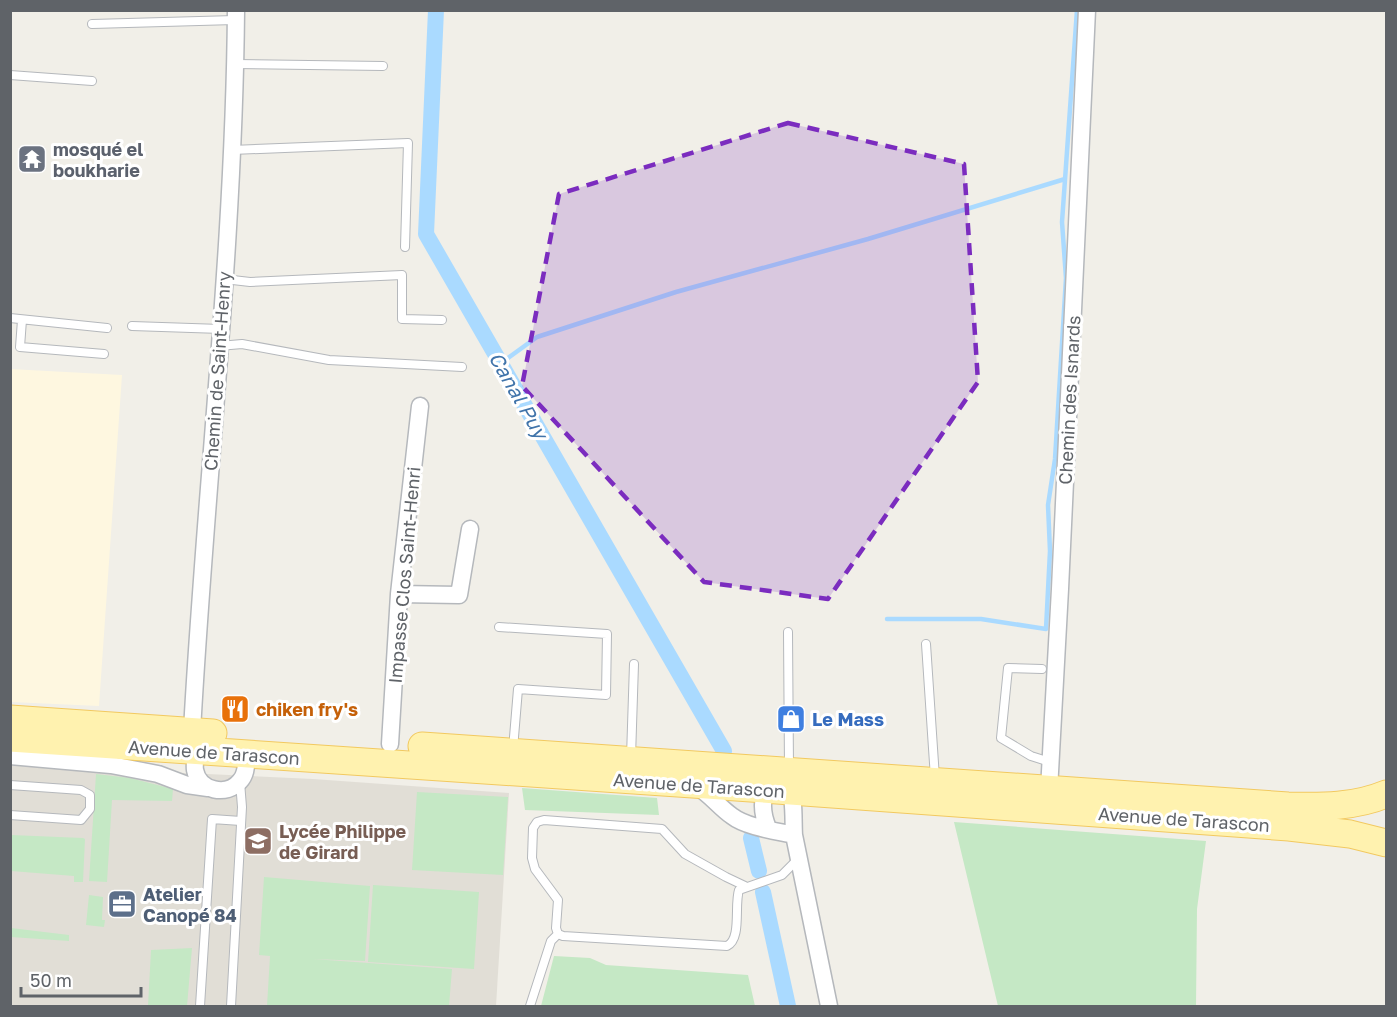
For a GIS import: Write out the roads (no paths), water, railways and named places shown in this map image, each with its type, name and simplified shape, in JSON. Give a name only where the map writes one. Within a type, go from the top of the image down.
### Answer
[{"type":"main road","name":"Avenue de Tarascon","points":[[10,719],[194,741],[247,754],[693,784],[779,780],[935,782],[1318,806],[1352,804],[1386,794]]},
{"type":"main road","name":"Avenue de Tarascon","points":[[10,738],[390,744],[631,761],[779,780],[1289,827],[1350,834],[1386,843]]},
{"type":"street","name":"Chemin des Isnards","points":[[1049,790],[1087,10]]},
{"type":"street","name":"Chemin de Saint-Henry","points":[[208,788],[200,780],[195,770],[194,741],[232,150],[236,15]]},
{"type":"street","name":"Impasse Clos Saint-Henri","points":[[390,744],[399,594],[420,406]]},
{"type":"street","points":[[399,594],[459,595],[470,529]]},
{"type":"street","points":[[10,756],[111,765],[158,774],[187,785],[219,791],[231,789],[240,782],[245,772],[247,754]]},
{"type":"street","points":[[768,828],[762,809],[779,780]]},
{"type":"street","points":[[779,780],[792,809],[798,859],[829,1006]]},
{"type":"street","points":[[693,784],[709,794],[740,822],[794,836]]},
{"type":"lane","points":[[92,24],[236,15]]},
{"type":"lane","points":[[235,64],[383,66]]},
{"type":"lane","points":[[10,75],[92,81]]},
{"type":"lane","points":[[232,150],[408,143],[405,247]]},
{"type":"lane","points":[[224,279],[250,282],[402,275],[402,319],[442,320]]},
{"type":"lane","points":[[10,318],[107,328]]},
{"type":"lane","points":[[22,320],[20,347],[104,354]]},
{"type":"lane","points":[[132,327],[220,338],[329,360],[462,367]]},
{"type":"lane","points":[[499,627],[607,634],[606,695],[518,689],[513,752]]},
{"type":"lane","points":[[779,780],[788,632]]},
{"type":"lane","points":[[926,644],[935,782]]},
{"type":"lane","points":[[631,761],[634,664]]},
{"type":"lane","points":[[1042,669],[1008,668],[1001,738],[1031,756],[1050,762]]},
{"type":"lane","points":[[231,1006],[241,821],[240,782]]},
{"type":"lane","points":[[10,785],[81,790],[90,795],[90,809],[81,820],[10,815]]},
{"type":"lane","points":[[200,1006],[212,819],[241,821]]},
{"type":"lane","points":[[558,934],[556,928],[558,900],[535,869],[532,858],[533,828],[537,822],[544,820],[663,829],[685,854],[745,886]]},
{"type":"lane","points":[[558,934],[727,946],[732,944],[736,937],[739,890],[745,886],[766,882],[782,875],[798,859]]},
{"type":"lane","points":[[530,1006],[551,940],[558,934]]},
{"type":"waterway","name":"Canal Puy","points":[[436,10],[426,234],[724,751]]},
{"type":"waterway","points":[[887,619],[981,619],[1046,629],[1050,551],[1048,505],[1055,459],[1066,278],[1062,222],[1077,10]]},
{"type":"waterway","points":[[501,363],[537,337],[676,292],[868,239],[1065,179]]},
{"type":"waterway","name":"Canal Puy","points":[[751,838],[759,871]]},
{"type":"waterway","name":"Canal Puy","points":[[763,892],[788,1006]]},
{"type":"place","name":"mosqué el boukharie","points":[[32,159]]},
{"type":"place","name":"chiken fry's","points":[[235,709]]},
{"type":"place","name":"Le Mass","points":[[791,719]]},
{"type":"place","name":"Lycée Philippe de Girard","points":[[258,841]]},
{"type":"place","name":"Atelier Canopé 84","points":[[122,904]]}]
